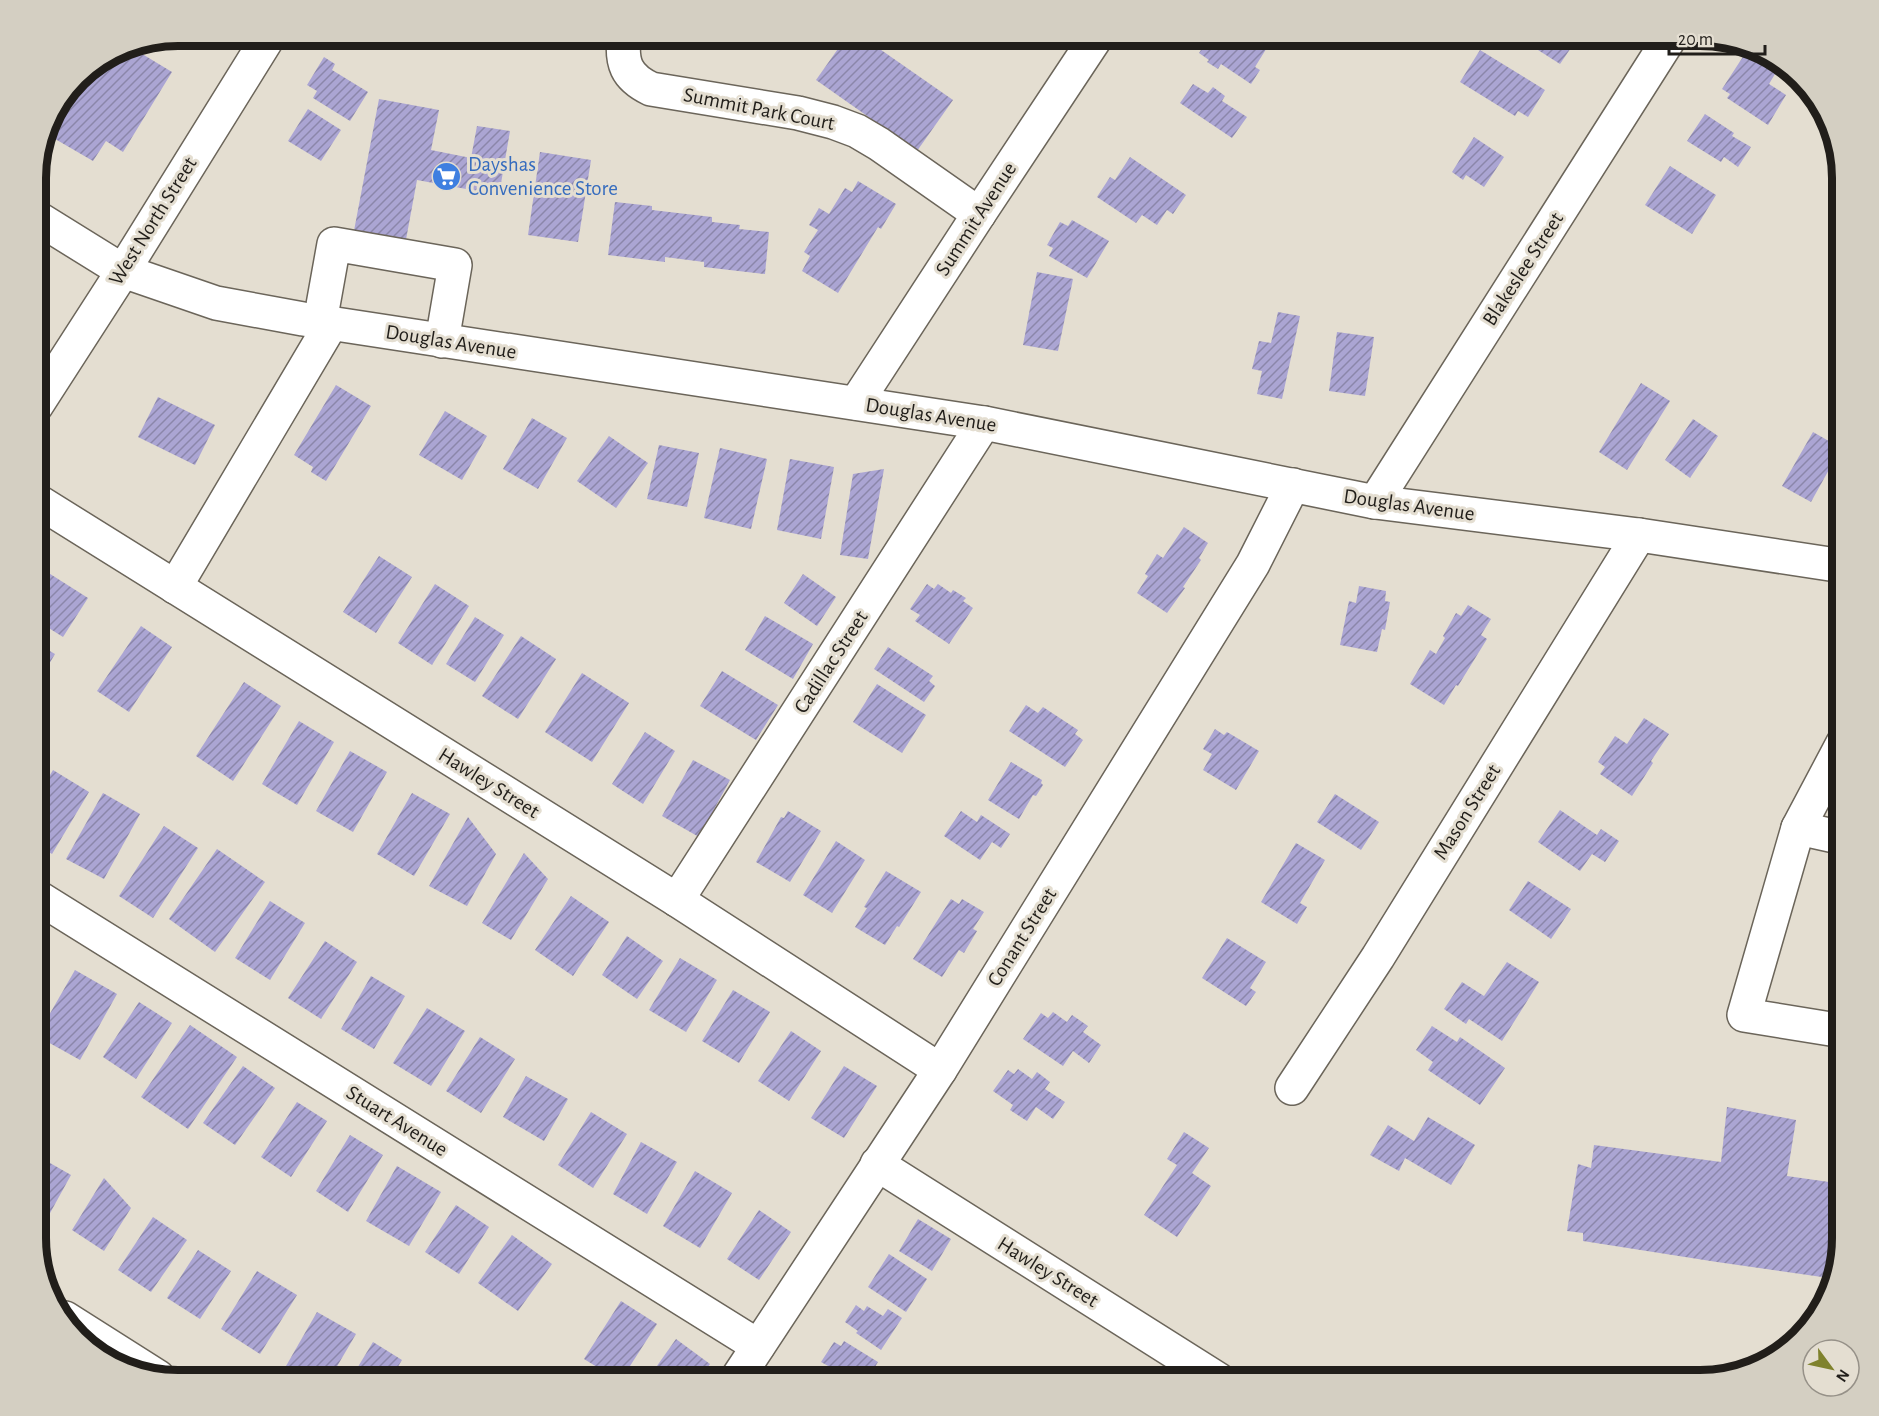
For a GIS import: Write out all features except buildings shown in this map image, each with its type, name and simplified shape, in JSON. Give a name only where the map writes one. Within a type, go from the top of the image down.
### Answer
[{"type":"street","name":"Summit Avenue","points":[[856,403],[1090,46]]},
{"type":"street","name":"Blakeslee Street","points":[[1374,502],[1665,46]]},
{"type":"street","name":"West North Street","points":[[47,389],[262,47]]},
{"type":"street","name":"Summit Park Court","points":[[624,47],[624,62],[629,73],[638,82],[651,88],[798,113],[857,131],[979,214]]},
{"type":"street","name":"Douglas Avenue","points":[[47,224],[123,271],[216,303],[325,323],[984,423],[1374,502],[1639,535],[1832,564]]},
{"type":"street","points":[[175,587],[325,323],[334,244],[455,265],[442,341]]},
{"type":"street","name":"Cadillac Street","points":[[678,900],[984,423]]},
{"type":"street","name":"Conant Street","points":[[742,1370],[940,1070],[1253,564],[1293,485]]},
{"type":"street","name":"Hawley Street","points":[[47,507],[678,900],[940,1070]]},
{"type":"street","name":"Mason Street","points":[[1292,1088],[1384,947],[1639,535]]},
{"type":"street","points":[[1832,764],[1798,828],[1744,1016],[1832,1029]]},
{"type":"street","points":[[1798,828],[1832,836]]},
{"type":"street","name":"Stuart Avenue","points":[[47,903],[758,1346]]},
{"type":"street","name":"Hawley Street","points":[[878,1164],[1203,1370]]},
{"type":"street","points":[[84,1330],[132,1360]]},
{"type":"place","name":"Dayshas Convenience Store","points":[[447,176]]}]
